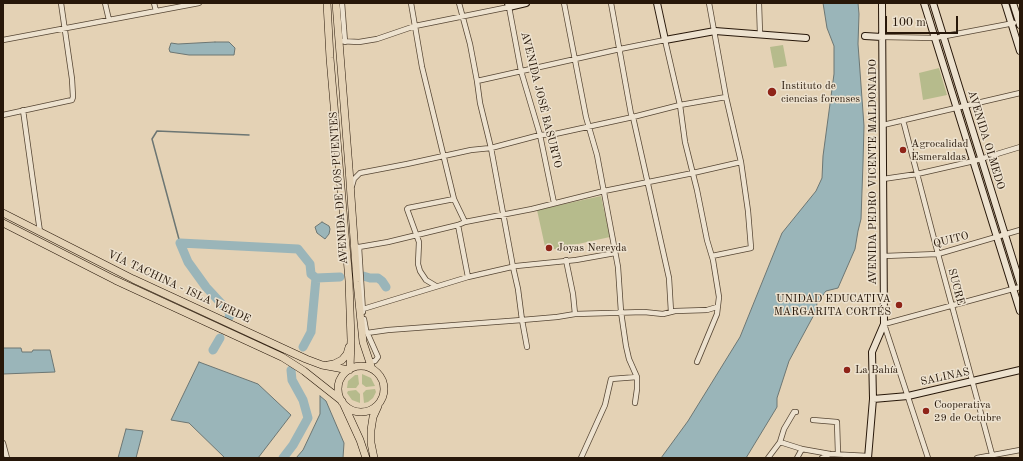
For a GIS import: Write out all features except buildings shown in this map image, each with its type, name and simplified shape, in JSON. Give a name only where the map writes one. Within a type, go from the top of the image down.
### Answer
[{"type":"main road","name":"AVENIDA DE LOS PUENTES","points":[[327,3],[330,58],[349,281],[351,340],[350,370]]},
{"type":"main road","name":"AVENIDA DE LOS PUENTES","points":[[336,3],[342,41],[350,193],[357,246],[356,282],[363,342],[370,366]]},
{"type":"main road","name":"VÍA TACHINA - ISLA VERDE","points":[[3,213],[133,279],[293,353],[322,365],[350,370]]},
{"type":"main road","name":"VÍA TACHINA - ISLA VERDE","points":[[3,223],[115,280],[282,357],[304,371],[340,401]]},
{"type":"main road","points":[[322,365],[334,364],[342,360],[347,354],[351,340]]},
{"type":"main road","points":[[366,458],[360,440],[340,401],[338,392],[342,376],[350,370],[360,366],[370,366],[380,377],[383,384],[384,392],[373,417],[371,430],[371,443],[374,458]]},
{"type":"main road","points":[[340,401],[352,410],[363,412],[370,410],[379,403]]},
{"type":"street","points":[[3,115],[72,100],[72,79],[61,3]]},
{"type":"street","points":[[106,3],[109,20]]},
{"type":"street","points":[[154,3],[156,11]]},
{"type":"street","points":[[3,40],[199,3]]},
{"type":"street","points":[[342,3],[342,41],[360,42],[377,39],[415,26],[462,17],[508,5],[526,3]]},
{"type":"street","points":[[411,3],[422,67],[443,155],[454,199],[465,222]]},
{"type":"street","points":[[459,3],[470,44],[480,104],[491,148],[518,289],[527,347]]},
{"type":"street","points":[[564,3],[588,126],[597,155],[618,267],[621,312],[629,359],[637,377],[635,403]]},
{"type":"street","points":[[611,3],[631,114],[633,117],[669,278],[671,312]]},
{"type":"street","points":[[657,3],[680,105],[685,142],[712,256],[719,297],[717,314],[697,362]]},
{"type":"street","points":[[709,3],[726,97],[741,162],[748,211],[751,248],[712,256]]},
{"type":"street","points":[[759,3],[760,34]]},
{"type":"street","name":"AVENIDA PEDRO VICENTE MALDONADO","points":[[868,457],[873,399],[872,352],[884,324],[882,3]]},
{"type":"street","name":"AVENIDA OLMEDO","points":[[924,3],[1020,311]]},
{"type":"street","name":"AVENIDA OLMEDO","points":[[933,3],[1020,283]]},
{"type":"street","points":[[1005,3],[1020,51]]},
{"type":"street","points":[[865,36],[935,38],[1011,23],[1020,23],[1013,3]]},
{"type":"street","name":"AVENIDA JOSÉ BASURTO","points":[[508,5],[521,71],[540,135],[554,203]]},
{"type":"street","points":[[477,81],[620,49],[715,31],[806,38]]},
{"type":"street","points":[[883,125],[1020,93]]},
{"type":"street","points":[[350,193],[354,180],[360,173],[443,155],[491,148],[540,135],[555,134],[680,105],[726,97]]},
{"type":"street","points":[[23,110],[40,232]]},
{"type":"street","name":"SUCRE","points":[[904,120],[992,457]]},
{"type":"street","points":[[883,179],[917,174],[974,162],[1020,147]]},
{"type":"street","points":[[370,366],[378,357],[367,333],[365,324],[357,246],[416,235],[465,222],[532,209],[604,191],[741,162]]},
{"type":"street","points":[[436,286],[426,280],[420,271],[418,264],[419,242],[407,211],[408,208],[454,199]]},
{"type":"street","points":[[458,225],[468,277]]},
{"type":"street","name":"QUITO","points":[[884,256],[938,254],[1020,230]]},
{"type":"street","points":[[363,309],[468,277],[513,267],[576,260],[615,253]]},
{"type":"street","points":[[566,260],[573,294],[575,314]]},
{"type":"street","points":[[928,458],[884,324],[1020,287]]},
{"type":"street","points":[[367,333],[388,330],[557,317],[575,314],[644,312],[663,314],[671,312],[707,310],[717,307]]},
{"type":"street","name":"SALINAS","points":[[873,399],[908,396],[1020,370]]},
{"type":"street","points":[[581,458],[605,405],[611,379],[637,377]]},
{"type":"street","points":[[768,458],[780,442],[784,429],[794,412],[796,412]]},
{"type":"street","points":[[813,420],[837,422],[838,454]]},
{"type":"street","points":[[780,442],[802,449],[830,454],[868,457]]},
{"type":"street","points":[[3,443],[8,458]]},
{"type":"street","points":[[798,458],[802,449]]},
{"type":"street","points":[[977,458],[992,457],[1020,450]]},
{"type":"street","points":[[822,458],[830,454]]},
{"type":"green space","points":[[783,45],[787,66],[774,68],[770,47]]},
{"type":"green space","points":[[939,68],[947,95],[923,100],[919,73]]},
{"type":"green space","points":[[601,196],[610,237],[546,251],[537,210]]},
{"type":"green space","points":[[362,374],[371,378],[375,386],[366,387],[362,384]]},
{"type":"green space","points":[[355,375],[358,375],[359,384],[356,388],[347,388],[348,381]]},
{"type":"green space","points":[[375,389],[376,392],[373,398],[364,403],[363,393],[366,390]]},
{"type":"green space","points":[[356,390],[360,394],[360,403],[352,400],[347,393],[348,391]]},
{"type":"water","points":[[823,3],[858,3],[858,44],[864,126],[861,219],[855,249],[838,288],[826,291],[817,303],[816,311],[789,361],[777,398],[777,407],[746,458],[661,458],[688,421],[740,337],[782,233],[816,191],[822,178],[823,156],[834,74],[834,46],[827,28]]},
{"type":"water","points":[[229,42],[235,48],[234,55],[189,55],[170,52],[169,49],[171,43]]},
{"type":"water","points":[[322,222],[329,226],[330,229],[329,234],[325,239],[317,233],[315,227]]},
{"type":"water","points":[[3,348],[21,348],[22,352],[32,352],[33,350],[50,350],[55,372],[3,374]]},
{"type":"water","points":[[199,362],[258,384],[291,415],[258,458],[225,458],[189,423],[171,420]]},
{"type":"water","points":[[320,396],[326,401],[344,443],[343,458],[296,458],[303,450],[320,414]]},
{"type":"water","points":[[126,429],[143,431],[136,458],[118,458]]},
{"type":"waterway","points":[[180,243],[152,139],[157,131],[249,135]]},
{"type":"waterway","points":[[229,317],[231,314],[206,287],[188,262],[180,243],[298,249],[310,264],[311,274],[316,278],[340,277]]},
{"type":"waterway","points":[[363,276],[378,278],[386,287]]},
{"type":"waterway","points":[[303,347],[311,332],[316,278]]},
{"type":"waterway","points":[[213,350],[220,338]]},
{"type":"waterway","points":[[283,458],[293,445],[308,418],[303,400],[292,380],[291,370]]},
{"type":"place","name":"Instituto de ciencias forenses","points":[[772,92]]},
{"type":"place","name":"Agrocalidad Esmeraldas","points":[[903,150]]},
{"type":"place","name":"Joyas Nereyda","points":[[549,248]]},
{"type":"place","name":"UNIDAD EDUCATIVA MARGARITA CORTÉS","points":[[899,305]]},
{"type":"place","name":"La Bahía","points":[[847,370]]},
{"type":"place","name":"Cooperativa 29 de Octubre","points":[[926,411]]}]
